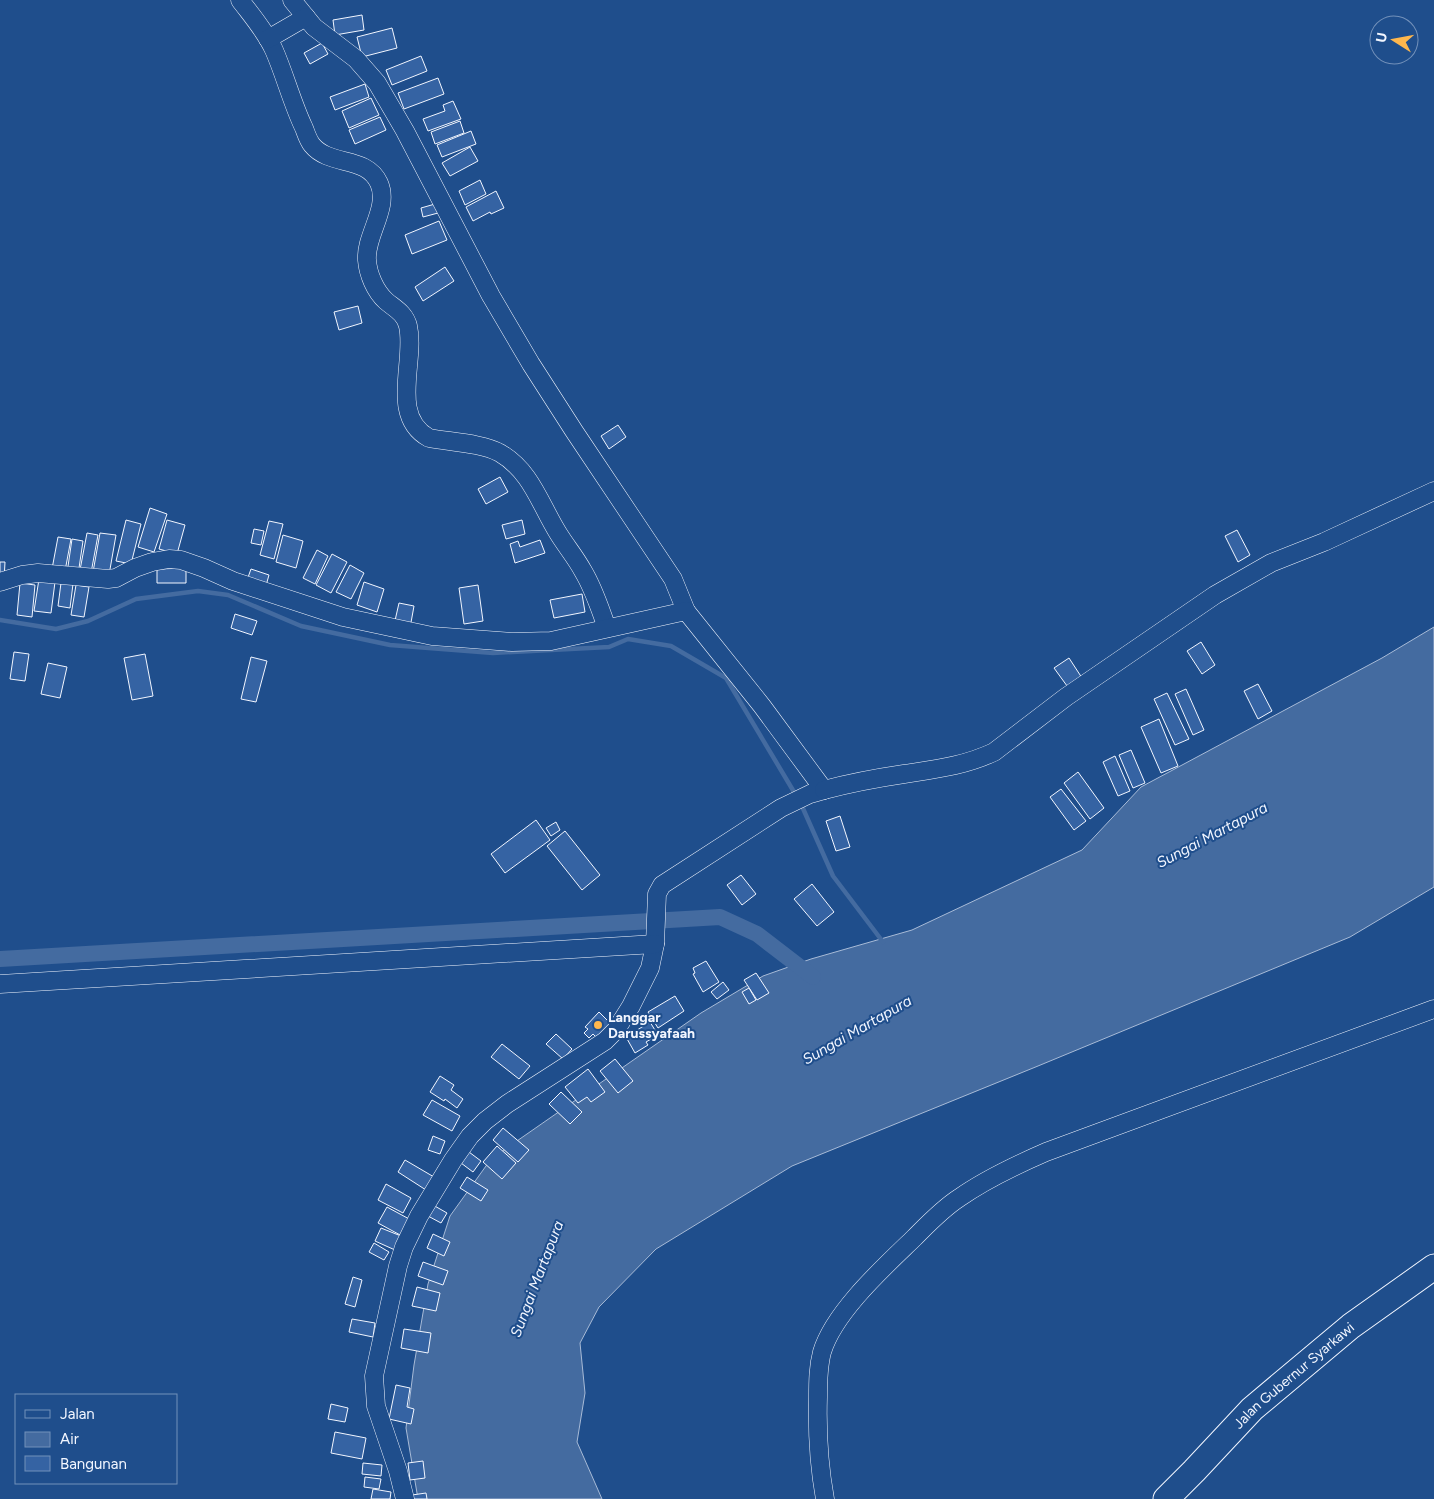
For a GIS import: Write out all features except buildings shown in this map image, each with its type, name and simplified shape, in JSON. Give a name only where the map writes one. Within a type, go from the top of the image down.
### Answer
[{"type":"highway","name":"Jalan Gubernur Syarkawi","points":[[1166,1499],[1252,1409],[1351,1326],[1434,1267]]},
{"type":"street","points":[[240,0],[271,37],[298,115],[312,145],[331,158],[360,165],[367,169],[380,185],[382,194],[368,244],[367,259],[373,283],[380,294],[396,308],[408,323],[410,336],[407,389],[411,422],[421,433],[429,438],[487,448],[500,453],[522,470],[558,534],[592,586],[609,627]]},
{"type":"street","points":[[292,0],[303,19],[356,60],[377,83],[405,132],[490,296],[531,364],[673,579],[686,611],[762,706],[817,792]]},
{"type":"street","points":[[271,37],[303,19]]},
{"type":"street","points":[[405,1499],[398,1471],[376,1406],[374,1376],[398,1266],[404,1247],[453,1160],[470,1136],[485,1121],[507,1104],[611,1037],[645,980],[655,941],[656,894],[658,888],[781,808],[817,792],[858,782],[951,768],[994,752],[1066,697],[1215,595],[1271,563],[1324,542],[1434,491]]},
{"type":"street","points":[[0,582],[30,573],[84,578],[116,578],[142,565],[169,559],[194,564],[233,581],[343,617],[432,636],[533,642],[575,636],[686,611]]},
{"type":"street","points":[[0,984],[655,941]]},
{"type":"street","points":[[825,1499],[820,1465],[818,1409],[819,1368],[826,1340],[852,1302],[887,1264],[936,1216],[957,1199],[1007,1170],[1046,1152],[1434,1009]]},
{"type":"water","name":"Sungai Martapura","points":[[1434,627],[1434,887],[1350,937],[792,1166],[656,1249],[599,1307],[580,1343],[585,1393],[577,1442],[602,1499],[418,1499],[406,1428],[414,1365],[428,1284],[450,1216],[491,1159],[701,1013],[763,976],[811,959],[912,930],[1082,850],[1141,787],[1382,658]]},
{"type":"waterway","points":[[0,620],[56,629],[88,621],[136,599],[198,591],[228,595],[301,626],[390,645],[493,653],[609,647],[628,639],[671,646],[726,678],[797,797]]},
{"type":"waterway","points":[[801,804],[833,876],[883,942]]},
{"type":"waterway","points":[[0,959],[720,917],[757,934],[813,977]]},
{"type":"place","name":"Langgar Darussyafaah","points":[[598,1025]]}]
